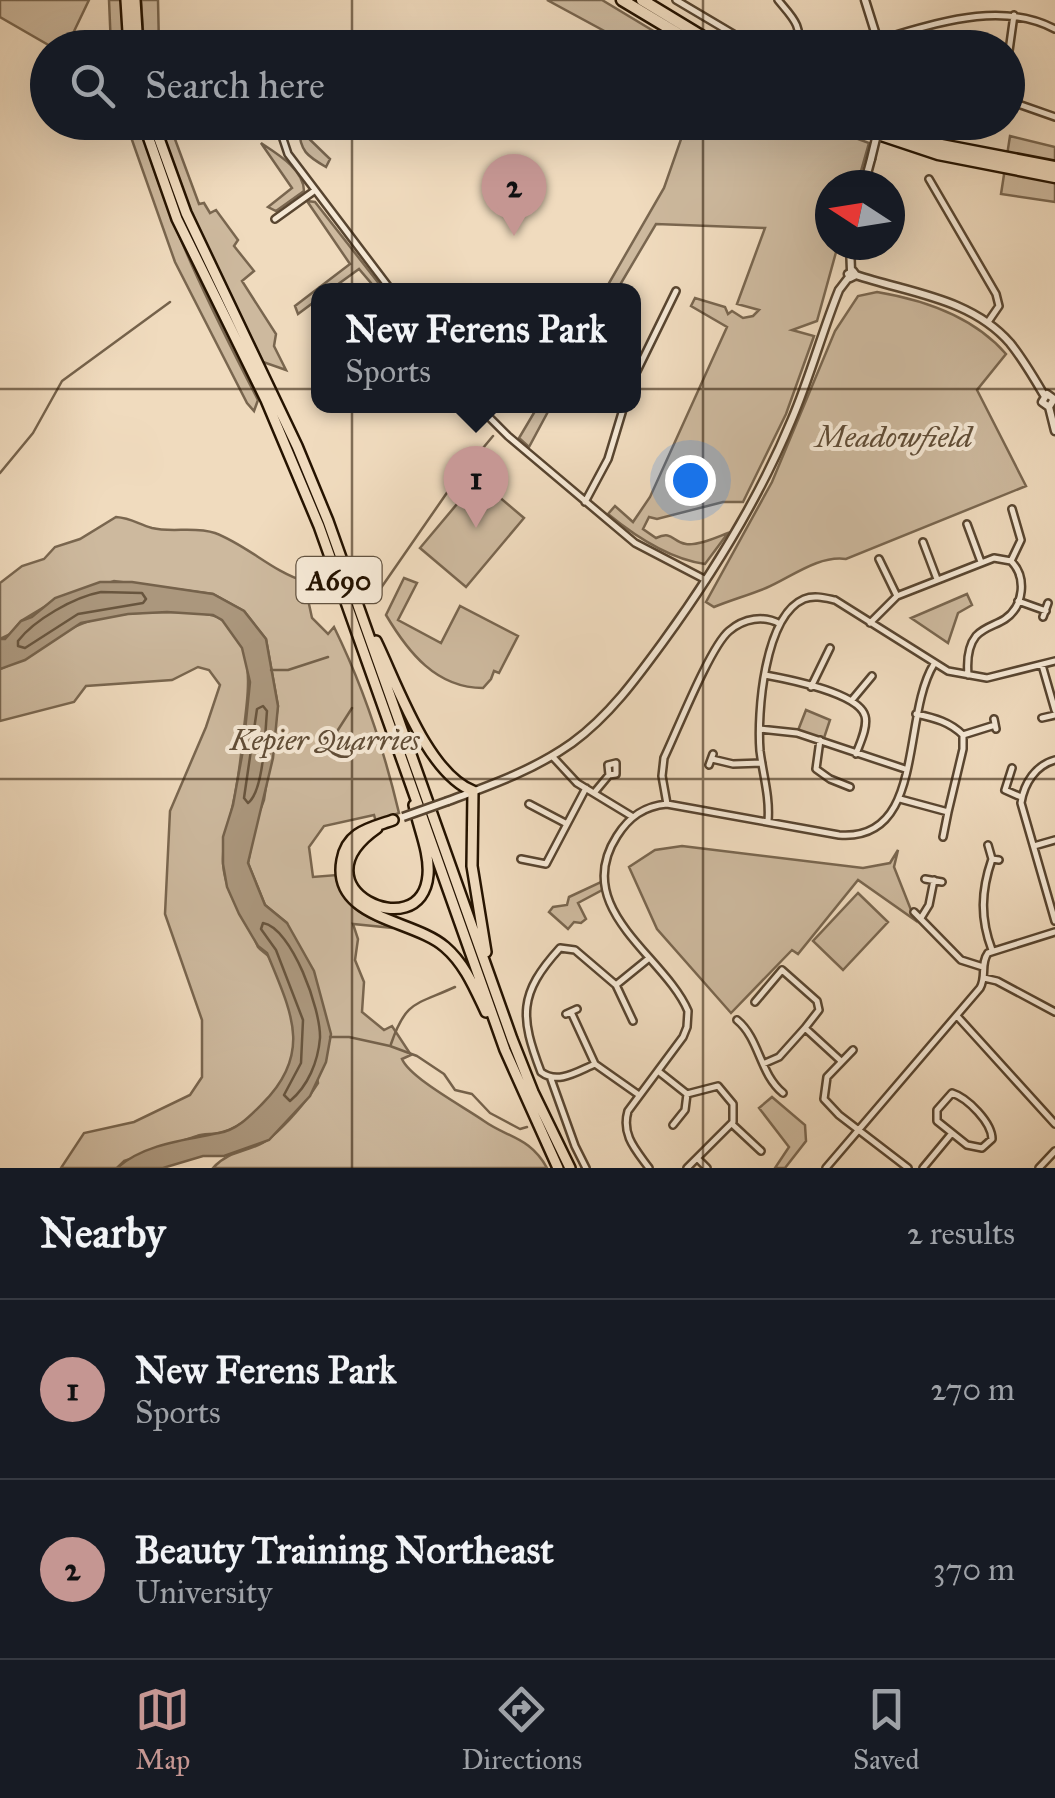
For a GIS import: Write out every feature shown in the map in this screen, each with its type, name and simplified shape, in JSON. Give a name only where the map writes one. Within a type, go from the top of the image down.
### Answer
[{"type":"highway","points":[[126,0],[128,30]]},
{"type":"highway","points":[[135,0],[137,30]]},
{"type":"highway","points":[[622,0],[672,30]]},
{"type":"highway","points":[[642,0],[691,30]]},
{"type":"highway","name":"A690","points":[[148,140],[178,218],[266,400],[319,526],[506,1050],[558,1168]]},
{"type":"highway","name":"A690","points":[[159,140],[174,187],[297,446],[349,579],[533,1092],[570,1168]]},
{"type":"highway","points":[[896,140],[938,154],[1055,177]]},
{"type":"highway","points":[[926,140],[1055,168]]},
{"type":"highway","points":[[349,579],[422,736],[454,781],[473,791],[475,894],[494,988]]},
{"type":"highway","points":[[393,820],[356,846],[349,865],[349,876],[358,895],[386,910],[415,900],[428,872],[409,780]]},
{"type":"highway","points":[[393,820],[361,831],[348,843],[342,862],[346,890],[365,910],[426,934],[454,955],[506,1050]]},
{"type":"street","points":[[676,0],[727,30]]},
{"type":"street","points":[[778,0],[798,30]]},
{"type":"street","points":[[865,0],[875,30]]},
{"type":"street","points":[[925,30],[977,14],[1028,17],[1055,29]]},
{"type":"street","points":[[1012,30],[1014,15]]},
{"type":"street","points":[[1025,106],[1055,117]]},
{"type":"street","points":[[283,140],[314,190],[385,283]]},
{"type":"street","points":[[868,170],[876,140]]},
{"type":"street","points":[[929,179],[996,294],[999,306],[988,322]]},
{"type":"street","points":[[275,219],[314,190]]},
{"type":"street","points":[[393,820],[552,756],[586,732],[628,688],[706,580],[747,514],[806,383],[839,290],[852,274],[851,260]]},
{"type":"street","points":[[852,274],[960,306],[988,322],[1009,342],[1044,395],[1042,404],[1053,402],[1055,431]]},
{"type":"street","points":[[641,362],[676,291]]},
{"type":"street","points":[[485,413],[644,549],[706,580]]},
{"type":"street","points":[[585,502],[608,458],[622,413]]},
{"type":"street","points":[[1011,560],[1021,540],[1012,509]]},
{"type":"street","points":[[967,524],[981,562]]},
{"type":"street","points":[[923,542],[937,579]]},
{"type":"street","points":[[870,623],[897,596],[981,562],[994,558],[1011,560],[1020,572],[1018,602],[1008,618],[972,640],[968,676]]},
{"type":"street","points":[[880,559],[897,596]]},
{"type":"street","points":[[768,821],[760,729],[765,675],[780,624],[804,599],[835,600],[934,664],[968,676],[987,678],[1055,661]]},
{"type":"street","points":[[1018,602],[1046,610]]},
{"type":"street","points":[[667,804],[662,776],[664,758],[720,640],[743,622],[770,618],[780,624]]},
{"type":"street","points":[[811,687],[830,648]]},
{"type":"street","points":[[649,1168],[630,1142],[626,1129],[628,1112],[683,1037],[689,1018],[685,1003],[620,922],[605,876],[612,843],[633,817],[651,806],[667,804],[839,836],[862,835],[882,827],[900,799],[925,678],[934,664]]},
{"type":"street","points":[[1042,665],[1055,713],[1042,718]]},
{"type":"street","points":[[765,675],[861,706],[866,720],[856,754]]},
{"type":"street","points":[[852,700],[871,676]]},
{"type":"street","points":[[916,714],[944,721],[963,736]]},
{"type":"street","points":[[963,736],[995,724]]},
{"type":"street","points":[[760,729],[779,729],[820,740],[906,769]]},
{"type":"street","points":[[943,836],[963,736]]},
{"type":"street","points":[[820,740],[816,768],[830,780],[850,787]]},
{"type":"street","points":[[552,756],[569,777],[633,817]]},
{"type":"street","points":[[711,759],[733,764],[762,763]]},
{"type":"street","points":[[1055,760],[1036,770],[1021,800],[1055,920]]},
{"type":"street","points":[[1012,768],[1005,790],[1021,800]]},
{"type":"street","points":[[594,793],[610,774]]},
{"type":"street","points":[[521,859],[546,864],[586,788]]},
{"type":"street","points":[[900,799],[948,812]]},
{"type":"street","points":[[529,804],[567,824]]},
{"type":"street","points":[[1033,846],[1055,840]]},
{"type":"street","points":[[988,844],[995,859],[981,914],[992,950]]},
{"type":"street","points":[[921,918],[938,881],[925,878]]},
{"type":"street","points":[[914,912],[961,960],[983,967]]},
{"type":"street","points":[[826,1168],[980,988],[986,956],[992,950],[1055,932]]},
{"type":"street","points":[[595,1064],[561,1078],[551,1078],[541,1072],[526,1034],[524,1012],[528,998],[560,948],[575,950],[616,985],[633,1021]]},
{"type":"street","points":[[616,985],[648,959]]},
{"type":"street","points":[[755,1002],[782,970],[817,1001],[819,1010],[779,1056],[763,1064]]},
{"type":"street","points":[[984,978],[1055,1012]]},
{"type":"street","points":[[571,1012],[595,1064],[639,1095]]},
{"type":"street","points":[[957,1016],[1055,1124]]},
{"type":"street","points":[[737,1020],[751,1034],[772,1084],[783,1092]]},
{"type":"street","points":[[804,1028],[841,1062]]},
{"type":"street","points":[[853,1050],[824,1084],[824,1099],[908,1168]]},
{"type":"street","points":[[658,1071],[688,1094]]},
{"type":"street","points":[[551,1078],[550,1084],[586,1168]]},
{"type":"street","points":[[686,1168],[732,1124],[735,1114],[722,1088],[711,1085],[688,1094]]},
{"type":"street","points":[[952,1093],[961,1096],[994,1134],[982,1148],[975,1148],[952,1133],[935,1116],[952,1093]]},
{"type":"street","points":[[673,1125],[685,1110],[688,1094]]},
{"type":"street","points":[[732,1124],[761,1151]]},
{"type":"street","points":[[923,1168],[952,1133]]},
{"type":"street","points":[[1039,1168],[1055,1151]]},
{"type":"street","points":[[698,1158],[708,1168]]},
{"type":"green space","points":[[0,0],[89,0],[75,30],[30,30],[30,34],[0,17]]},
{"type":"green space","points":[[109,0],[121,0],[124,30],[110,30]]},
{"type":"green space","points":[[141,0],[158,0],[159,30],[143,30]]},
{"type":"green space","points":[[547,0],[602,0],[652,30],[603,30]]},
{"type":"green space","points":[[132,140],[145,140],[176,229],[258,400],[254,411],[247,403],[175,262]]},
{"type":"green space","points":[[165,140],[175,140],[199,204],[204,203],[210,213],[216,210],[238,240],[234,246],[254,271],[242,281],[276,334],[274,346],[286,370],[263,362],[189,210]]},
{"type":"green space","points":[[310,140],[330,159],[326,167],[314,160],[301,143]]},
{"type":"green space","points":[[681,140],[869,143],[861,170],[815,170],[815,260],[834,260],[817,321],[792,330],[814,336],[786,414],[743,502],[723,502],[657,519],[649,517],[643,529],[656,538],[669,536],[691,544],[728,533],[705,564],[654,546],[608,514],[615,506],[633,522],[650,497],[727,327],[691,306],[695,298],[725,307],[728,314],[732,311],[743,318],[759,310],[737,304],[765,228],[656,224],[621,283],[609,283],[664,188]]},
{"type":"green space","points":[[1009,140],[1055,147],[1055,202],[1001,194]]},
{"type":"green space","points":[[261,143],[288,162],[303,183],[304,191],[276,211],[268,207],[292,188]]},
{"type":"green space","points":[[307,201],[315,202],[379,283],[371,283],[359,269],[340,283],[325,283],[350,264]]},
{"type":"green space","name":"Meadowfield","points":[[877,292],[948,312],[979,330],[1006,354],[977,390],[1026,486],[846,559],[825,560],[714,607],[706,602],[772,482],[835,331],[858,296]]},
{"type":"green space","points":[[311,294],[311,304],[298,314],[295,306]]},
{"type":"green space","points":[[534,413],[547,413],[529,447],[519,438]]},
{"type":"green space","points":[[478,479],[524,518],[466,587],[420,548]]},
{"type":"green space","name":"Kepier Quarries","points":[[116,517],[160,529],[215,533],[304,581],[312,618],[328,634],[334,627],[354,672],[399,813],[376,822],[374,815],[324,826],[309,847],[313,877],[337,875],[344,895],[356,909],[393,928],[353,924],[358,939],[355,960],[364,982],[362,1012],[384,1030],[392,1026],[411,1055],[402,1059],[415,1075],[526,1144],[547,1168],[213,1168],[227,1157],[270,1138],[318,1083],[287,923],[265,905],[248,863],[264,800],[278,706],[266,639],[244,611],[213,594],[114,581],[51,603],[0,639],[0,583],[22,566],[44,559],[55,547],[80,539]]},
{"type":"green space","points":[[404,578],[417,583],[398,620],[441,643],[460,606],[518,636],[499,673],[494,671],[483,688],[437,675],[404,642],[386,615]]},
{"type":"green space","points":[[967,594],[972,605],[958,613],[948,643],[911,618]]},
{"type":"green space","points":[[187,612],[217,617],[230,627],[245,652],[247,699],[223,863],[233,900],[258,947],[269,957],[287,999],[293,1030],[291,1059],[281,1083],[267,1101],[229,1130],[178,1142],[124,1161],[117,1168],[61,1168],[84,1133],[134,1122],[190,1095],[202,1077],[202,1020],[165,914],[170,811],[220,685],[209,670],[198,667],[172,680],[86,686],[74,702],[0,721],[0,669],[66,631],[102,617]]},
{"type":"green space","points":[[806,710],[830,720],[823,741],[797,733]]},
{"type":"green space","points":[[682,846],[863,868],[890,863],[898,850],[894,867],[915,920],[858,880],[798,954],[792,950],[731,1013],[657,929],[629,867],[655,850]]},
{"type":"green space","points":[[603,881],[604,889],[578,903],[586,919],[581,923],[574,922],[568,929],[549,912],[553,907],[567,905],[569,897]]},
{"type":"green space","points":[[858,893],[888,922],[843,970],[813,941]]},
{"type":"green space","points":[[772,1097],[805,1125],[806,1141],[785,1168],[775,1168],[789,1147],[759,1108]]},
{"type":"water","points":[[100,582],[132,582],[213,594],[244,611],[266,639],[278,706],[273,758],[248,863],[265,905],[287,923],[314,971],[331,1034],[326,1062],[310,1096],[269,1140],[224,1156],[203,1156],[163,1168],[117,1168],[152,1148],[226,1131],[243,1122],[279,1084],[293,1048],[293,1030],[267,953],[258,946],[239,914],[227,887],[223,864],[223,837],[243,750],[250,682],[242,648],[222,620],[213,615],[167,612],[81,623],[25,660],[0,669],[0,639],[55,598]]},
{"type":"waterway","points":[[0,473],[33,433],[62,381],[170,302]]},
{"type":"waterway","points":[[374,598],[453,484],[493,436]]},
{"type":"waterway","points":[[271,670],[288,670],[328,657]]},
{"type":"waterway","points":[[317,738],[331,728],[336,733],[352,708]]},
{"type":"waterway","points":[[275,745],[308,740]]},
{"type":"waterway","points":[[391,1044],[408,1011],[455,987]]},
{"type":"waterway","points":[[330,1037],[349,1037],[417,1056],[444,1074],[455,1090],[472,1094],[490,1113],[520,1129],[527,1127]]},
{"type":"place","name":"Beauty Training Northeast","points":[[514,236]]},
{"type":"place","name":"New Ferens Park","points":[[476,528]]}]
